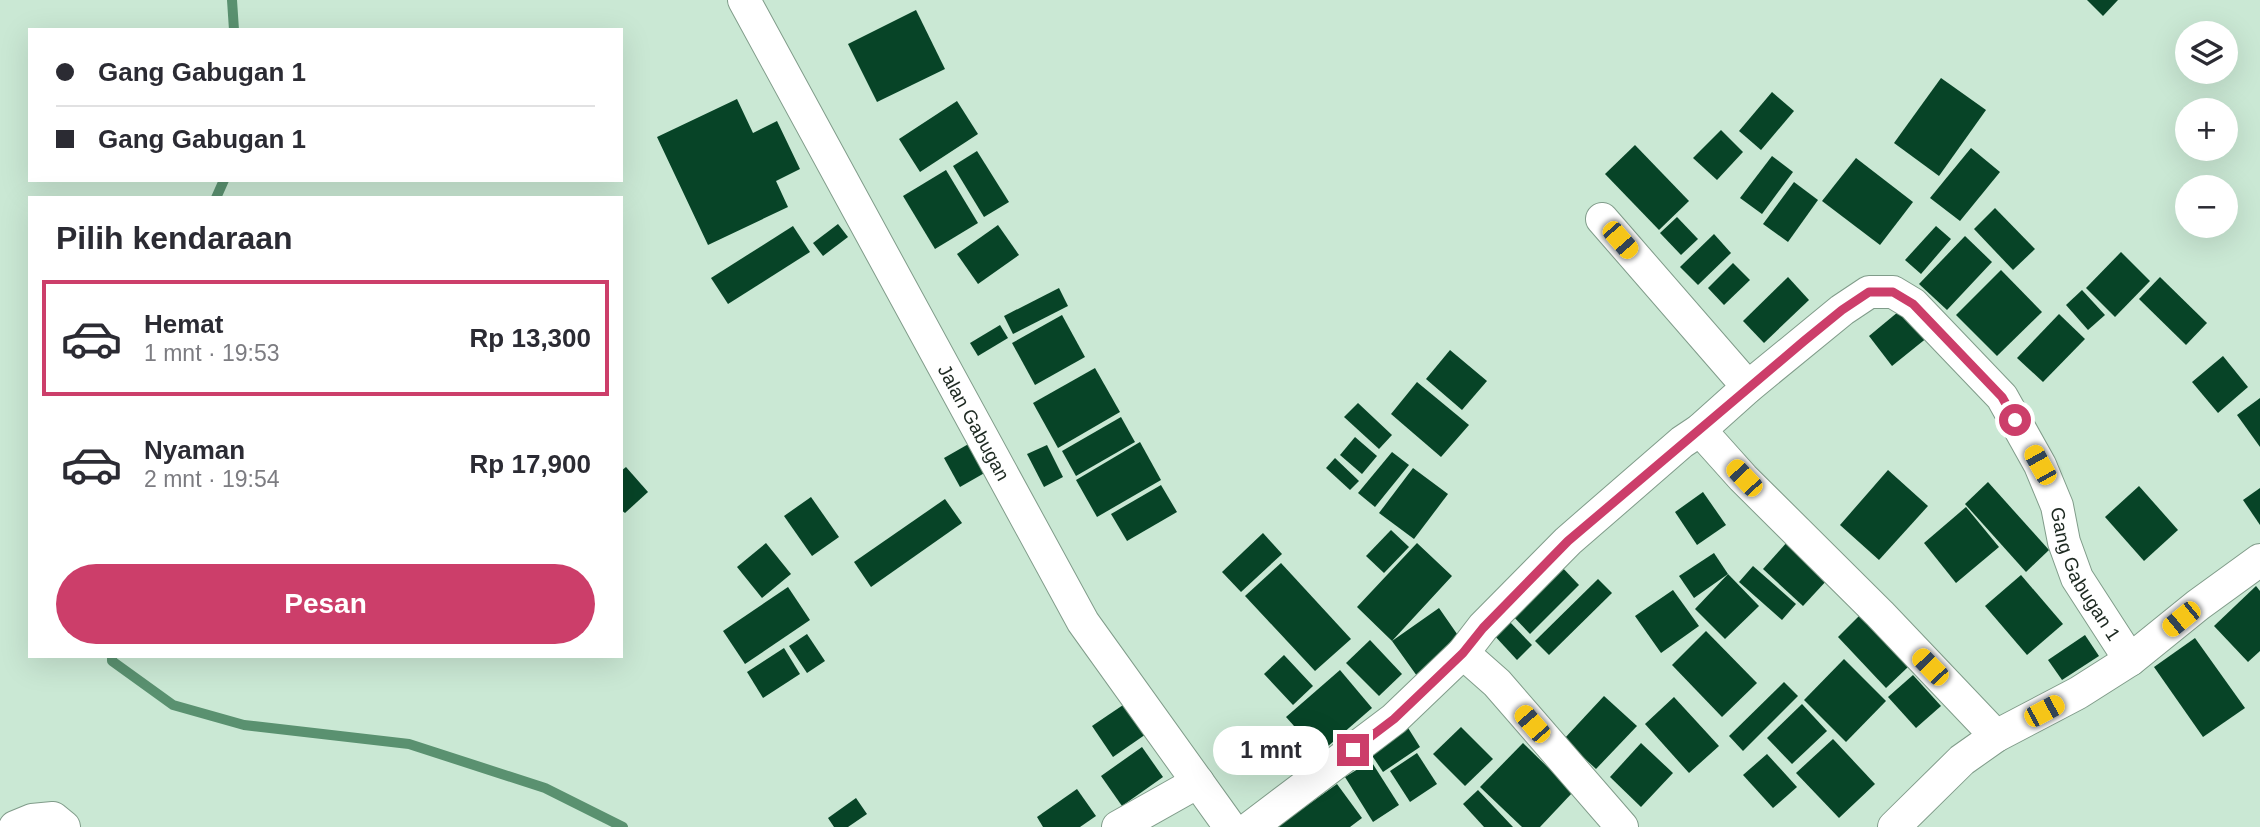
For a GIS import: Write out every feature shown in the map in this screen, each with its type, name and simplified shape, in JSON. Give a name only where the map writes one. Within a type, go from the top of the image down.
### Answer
[{"type":"street","name":"Jalan Gabugan","points":[[744,0],[1083,622],[1230,827]]},
{"type":"street","points":[[1602,219],[1748,387]]},
{"type":"street","name":"Gang Gabugan 1","points":[[1251,827],[1394,719],[1463,653],[1483,628],[1568,541],[1748,387],[1842,310],[1869,292],[1893,292],[1913,304],[2002,397],[2040,465],[2057,506],[2064,542],[2077,578],[2130,660]]},
{"type":"street","points":[[1700,430],[1996,736]]},
{"type":"street","points":[[1907,822],[1962,760],[1996,736],[2078,693],[2130,660],[2198,605],[2260,560]]},
{"type":"street","points":[[1463,653],[1497,683],[1622,827]]},
{"type":"street","points":[[1118,827],[1198,782]]},
{"type":"street","points":[[15,827],[32,820],[53,818],[64,827]]},
{"type":"building","points":[[2087,0],[2118,0],[2103,16]]},
{"type":"building","points":[[916,10],[945,69],[877,102],[848,44]]},
{"type":"building","points":[[1941,78],[1986,110],[1939,176],[1894,143]]},
{"type":"building","points":[[1772,92],[1794,111],[1761,150],[1739,131]]},
{"type":"building","points":[[737,99],[753,133],[777,121],[800,169],[776,181],[788,207],[708,245],[657,137]]},
{"type":"building","points":[[957,101],[978,134],[920,172],[899,139]]},
{"type":"building","points":[[1721,130],[1743,152],[1717,180],[1693,158]]},
{"type":"building","points":[[1635,145],[1689,201],[1659,230],[1605,174]]},
{"type":"building","points":[[1971,148],[2000,172],[1960,221],[1930,198]]},
{"type":"building","points":[[977,151],[1009,202],[984,217],[953,166]]},
{"type":"building","points":[[1772,156],[1793,172],[1762,214],[1740,198]]},
{"type":"building","points":[[1856,158],[1913,202],[1880,245],[1822,201]]},
{"type":"building","points":[[946,170],[978,223],[935,249],[903,196]]},
{"type":"building","points":[[1794,182],[1818,200],[1788,242],[1763,224]]},
{"type":"building","points":[[1995,208],[2035,249],[2013,270],[1974,229]]},
{"type":"building","points":[[1677,217],[1698,239],[1681,255],[1660,233]]},
{"type":"building","points":[[838,224],[848,237],[823,256],[813,243]]},
{"type":"building","points":[[998,225],[1019,255],[978,284],[957,254]]},
{"type":"building","points":[[793,226],[810,252],[728,304],[711,278]]},
{"type":"building","points":[[1936,226],[1951,239],[1921,274],[1905,260]]},
{"type":"building","points":[[1714,234],[1731,253],[1698,285],[1680,267]]},
{"type":"building","points":[[1965,236],[1992,262],[1947,310],[1919,284]]},
{"type":"building","points":[[2121,252],[2150,281],[2115,317],[2086,288]]},
{"type":"building","points":[[1733,263],[1750,280],[1724,305],[1708,288]]},
{"type":"building","points":[[2001,270],[2042,312],[1997,356],[1956,315]]},
{"type":"building","points":[[1788,277],[1809,300],[1764,343],[1743,321]]},
{"type":"building","points":[[2160,277],[2207,323],[2186,345],[2139,299]]},
{"type":"building","points":[[1059,288],[1068,306],[1013,334],[1004,316]]},
{"type":"building","points":[[2082,290],[2105,315],[2088,330],[2066,305]]},
{"type":"building","points":[[1904,307],[1928,337],[1892,366],[1869,336]]},
{"type":"building","points":[[2059,314],[2085,339],[2043,382],[2017,358]]},
{"type":"building","points":[[1062,315],[1085,357],[1035,385],[1012,343]]},
{"type":"building","points":[[1000,325],[1008,338],[978,356],[970,343]]},
{"type":"building","points":[[1450,350],[1487,381],[1462,410],[1426,379]]},
{"type":"building","points":[[2223,356],[2248,387],[2218,413],[2192,382]]},
{"type":"building","points":[[1095,368],[1120,412],[1058,448],[1033,403]]},
{"type":"building","points":[[1417,382],[1469,425],[1441,457],[1391,414]]},
{"type":"building","points":[[2260,398],[2260,447],[2237,415]]},
{"type":"building","points":[[1358,403],[1392,435],[1379,449],[1344,417]]},
{"type":"building","points":[[1121,417],[1135,442],[1076,476],[1062,451]]},
{"type":"building","points":[[1355,437],[1377,456],[1362,474],[1340,455]]},
{"type":"building","points":[[972,442],[988,471],[960,487],[944,458]]},
{"type":"building","points":[[1140,442],[1161,480],[1097,517],[1076,480]]},
{"type":"building","points":[[1047,445],[1063,477],[1044,487],[1027,454]]},
{"type":"building","points":[[1392,452],[1409,465],[1375,507],[1358,493]]},
{"type":"building","points":[[1335,458],[1359,481],[1350,490],[1326,468]]},
{"type":"building","points":[[626,467],[648,492],[625,513],[623,512],[623,469]]},
{"type":"building","points":[[1413,468],[1448,494],[1414,539],[1379,513]]},
{"type":"building","points":[[1888,470],[1928,506],[1879,560],[1840,525]]},
{"type":"building","points":[[1988,482],[2049,550],[2026,572],[1965,504]]},
{"type":"building","points":[[1161,485],[1177,512],[1127,541],[1111,514]]},
{"type":"building","points":[[2139,486],[2178,530],[2144,561],[2105,517]]},
{"type":"building","points":[[2260,488],[2260,525],[2243,500]]},
{"type":"building","points":[[1703,492],[1726,525],[1697,545],[1675,512]]},
{"type":"building","points":[[811,497],[839,537],[812,556],[784,516]]},
{"type":"building","points":[[945,499],[962,523],[871,587],[854,562]]},
{"type":"building","points":[[1966,507],[1999,547],[1956,583],[1924,543]]},
{"type":"building","points":[[1391,530],[1409,547],[1384,573],[1366,556]]},
{"type":"building","points":[[1263,533],[1282,554],[1241,592],[1222,572]]},
{"type":"building","points":[[1788,541],[1828,579],[1803,606],[1763,569]]},
{"type":"building","points":[[766,543],[791,574],[762,598],[737,567]]},
{"type":"building","points":[[1417,543],[1452,576],[1392,641],[1357,607]]},
{"type":"building","points":[[1714,553],[1728,574],[1694,598],[1679,576]]},
{"type":"building","points":[[1281,563],[1351,639],[1315,671],[1245,596]]},
{"type":"building","points":[[1559,564],[1579,585],[1530,634],[1509,612]]},
{"type":"building","points":[[1753,566],[1796,604],[1782,620],[1739,582]]},
{"type":"building","points":[[1728,574],[1759,606],[1725,639],[1695,609]]},
{"type":"building","points":[[2021,575],[2063,624],[2027,655],[1985,606]]},
{"type":"building","points":[[1598,579],[1612,593],[1549,655],[1535,641]]},
{"type":"building","points":[[2256,586],[2260,591],[2260,651],[2248,662],[2214,626]]},
{"type":"building","points":[[788,587],[810,620],[745,664],[723,631]]},
{"type":"building","points":[[1673,590],[1699,626],[1661,653],[1635,616]]},
{"type":"building","points":[[1439,608],[1464,644],[1417,676],[1392,641]]},
{"type":"building","points":[[1860,615],[1908,667],[1886,688],[1838,637]]},
{"type":"building","points":[[1508,620],[1532,645],[1517,660],[1493,634]]},
{"type":"building","points":[[1706,631],[1757,683],[1722,717],[1672,665]]},
{"type":"building","points":[[807,634],[825,661],[807,673],[789,646]]},
{"type":"building","points":[[2085,635],[2099,656],[2062,680],[2048,660]]},
{"type":"building","points":[[2195,638],[2245,708],[2203,737],[2154,667]]},
{"type":"building","points":[[1370,640],[1402,674],[1379,696],[1346,663]]},
{"type":"building","points":[[784,648],[800,674],[763,698],[747,672]]},
{"type":"building","points":[[1284,655],[1313,686],[1293,705],[1264,674]]},
{"type":"building","points":[[1844,659],[1886,701],[1846,742],[1804,700]]},
{"type":"building","points":[[1340,670],[1372,708],[1319,754],[1286,717]]},
{"type":"building","points":[[1913,675],[1941,706],[1916,728],[1888,697]]},
{"type":"building","points":[[1784,682],[1798,696],[1743,751],[1729,736]]},
{"type":"building","points":[[1604,696],[1637,726],[1596,769],[1564,739]]},
{"type":"building","points":[[1674,697],[1719,746],[1689,773],[1645,724]]},
{"type":"building","points":[[1129,701],[1149,732],[1113,757],[1092,726]]},
{"type":"building","points":[[1802,704],[1827,731],[1792,764],[1767,738]]},
{"type":"building","points":[[1405,723],[1420,747],[1383,772],[1367,748]]},
{"type":"building","points":[[1461,727],[1493,759],[1465,786],[1433,754]]},
{"type":"building","points":[[1833,739],[1875,784],[1839,818],[1796,773]]},
{"type":"building","points":[[1523,743],[1573,792],[1540,827],[1522,827],[1480,787]]},
{"type":"building","points":[[1641,743],[1673,773],[1641,807],[1610,777]]},
{"type":"building","points":[[1142,747],[1163,777],[1122,806],[1101,776]]},
{"type":"building","points":[[1417,753],[1437,784],[1410,802],[1390,771]]},
{"type":"building","points":[[1767,754],[1797,787],[1773,808],[1743,775]]},
{"type":"building","points":[[1371,761],[1399,805],[1373,822],[1345,777]]},
{"type":"building","points":[[1337,784],[1362,818],[1350,827],[1277,827]]},
{"type":"building","points":[[1077,789],[1096,816],[1080,827],[1043,827],[1037,817]]},
{"type":"building","points":[[1478,790],[1513,827],[1484,827],[1463,804]]},
{"type":"building","points":[[856,798],[867,814],[848,827],[834,827],[828,818]]},
{"type":"waterway","points":[[232,0],[234,28]]},
{"type":"waterway","points":[[217,196],[223,182]]},
{"type":"waterway","points":[[112,658],[112,661],[173,705],[244,725],[409,744],[545,788],[623,827]]},
{"type":"route","points":[[1353,750],[1394,719],[1463,653],[1483,628],[1568,541],[1748,387],[1842,310],[1869,292],[1893,292],[1913,304],[2002,397],[2015,420]]}]
